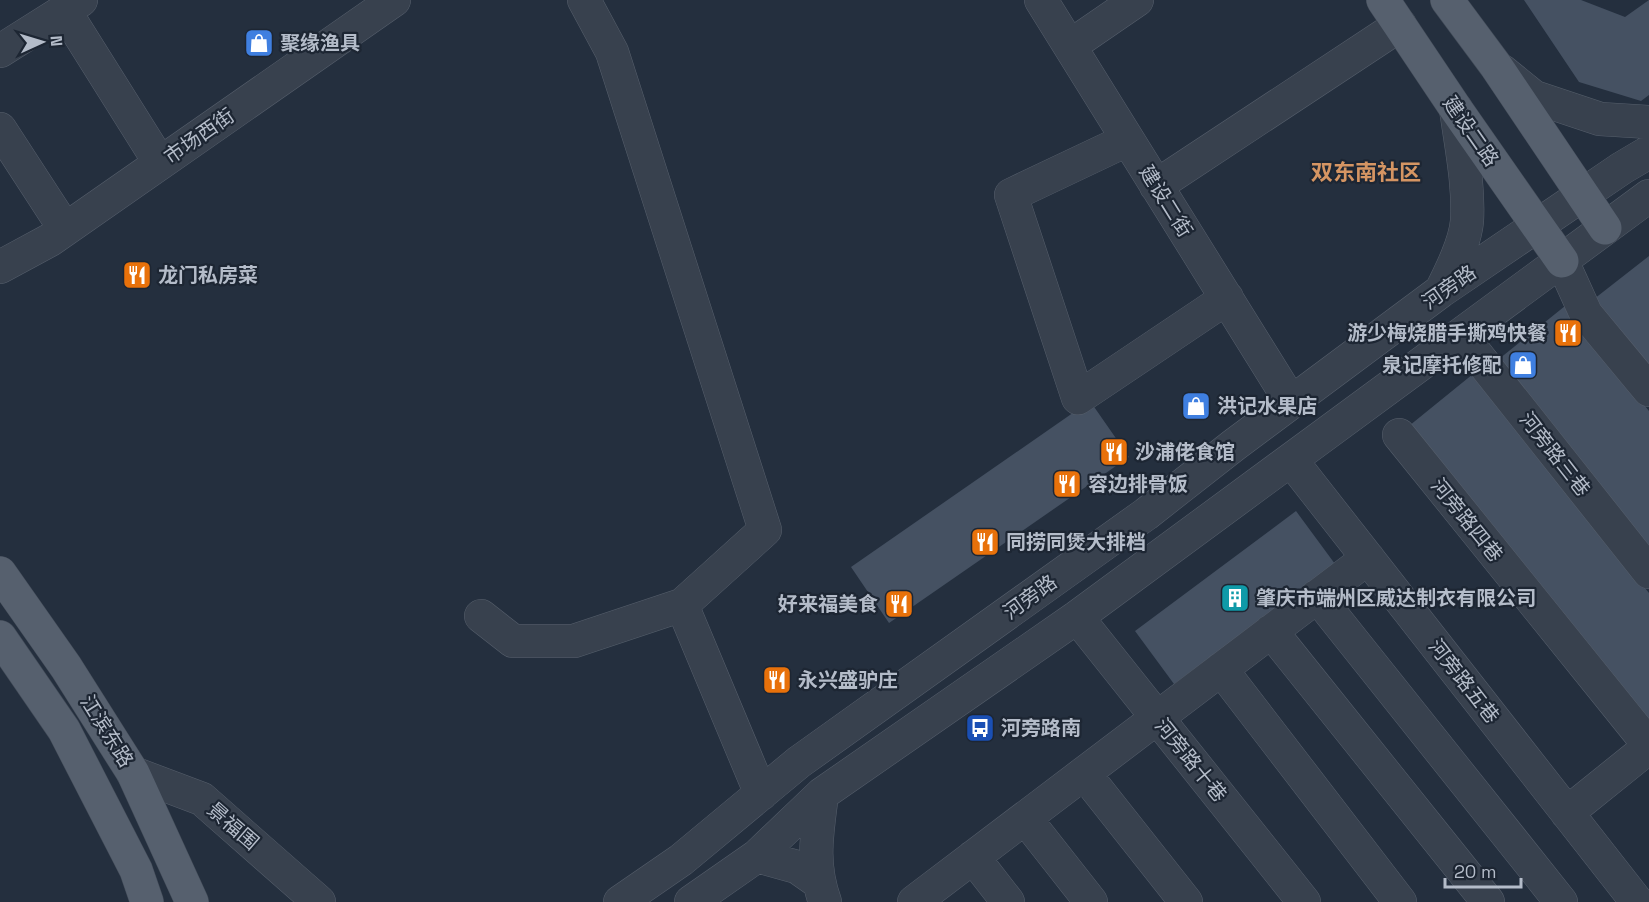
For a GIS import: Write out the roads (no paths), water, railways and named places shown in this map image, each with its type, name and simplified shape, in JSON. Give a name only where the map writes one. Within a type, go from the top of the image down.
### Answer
[{"type":"main road","points":[[1447,0],[1496,66],[1605,228]]},
{"type":"main road","name":"建设二路","points":[[1391,12],[1562,261]]},
{"type":"main road","name":"江滨东路","points":[[0,573],[66,667],[133,773],[192,902]]},
{"type":"main road","name":"江滨东路","points":[[0,638],[64,730],[135,870],[147,902]]},
{"type":"street","points":[[481,616],[513,640],[574,641],[682,605],[765,530],[612,52],[584,0]]},
{"type":"street","name":"建设二街","points":[[1041,0],[1291,402]]},
{"type":"street","points":[[1070,46],[1137,0]]},
{"type":"street","name":"市场西街","points":[[0,267],[50,240],[386,2]]},
{"type":"street","points":[[0,51],[73,5],[160,163]]},
{"type":"street","points":[[1156,186],[1391,12]]},
{"type":"street","points":[[1496,66],[1534,97],[1600,119],[1649,122]]},
{"type":"street","points":[[1442,291],[1454,265],[1467,223],[1466,178],[1456,109]]},
{"type":"street","points":[[0,129],[65,229]]},
{"type":"street","points":[[1127,140],[1011,195],[1078,398],[1227,298]]},
{"type":"street","name":"河旁路","points":[[620,902],[681,860],[799,762],[1146,514],[1291,402],[1442,291],[1649,152]]},
{"type":"street","points":[[691,902],[757,856],[822,794],[1077,617],[1649,196]]},
{"type":"street","points":[[1562,261],[1586,314],[1649,390]]},
{"type":"street","name":"河旁路三巷","points":[[1461,335],[1649,572]]},
{"type":"street","name":"河旁路四巷","points":[[1399,435],[1649,746]]},
{"type":"street","name":"河旁路五巷","points":[[1291,460],[1637,902]]},
{"type":"street","points":[[922,900],[973,857],[1368,558]]},
{"type":"street","points":[[1317,596],[1561,902]]},
{"type":"street","points":[[682,605],[761,794]]},
{"type":"street","name":"河旁路十巷","points":[[1077,617],[1304,902]]},
{"type":"street","points":[[1271,631],[1488,902]]},
{"type":"street","points":[[1221,669],[1400,902]]},
{"type":"street","points":[[1567,813],[1649,746]]},
{"type":"street","name":"景福围","points":[[133,773],[202,800],[320,902]]},
{"type":"street","points":[[1084,773],[1186,902]]},
{"type":"street","points":[[821,891],[815,845],[822,794]]},
{"type":"street","points":[[1025,818],[1091,902]]},
{"type":"street","points":[[757,856],[797,867],[821,891]]},
{"type":"street","points":[[973,857],[1008,902]]},
{"type":"place","name":"聚缘渔具","points":[[259,43]]},
{"type":"place","name":"龙门私房菜","points":[[137,275]]},
{"type":"place","name":"游少梅烧腊手撕鸡快餐","points":[[1568,333]]},
{"type":"place","name":"泉记摩托修配","points":[[1523,365]]},
{"type":"place","name":"洪记水果店","points":[[1196,406]]},
{"type":"place","name":"沙浦佬食馆","points":[[1114,452]]},
{"type":"place","name":"容边排骨饭","points":[[1067,484]]},
{"type":"place","name":"同捞同煲大排档","points":[[985,542]]},
{"type":"place","name":"肇庆市端州区威达制衣有限公司","points":[[1235,598]]},
{"type":"place","name":"好来福美食","points":[[899,604]]},
{"type":"place","name":"永兴盛驴庄","points":[[777,680]]},
{"type":"place","name":"河旁路南","points":[[980,728]]},
{"type":"district","name":"双东南社区","points":[[1366,172]]}]
